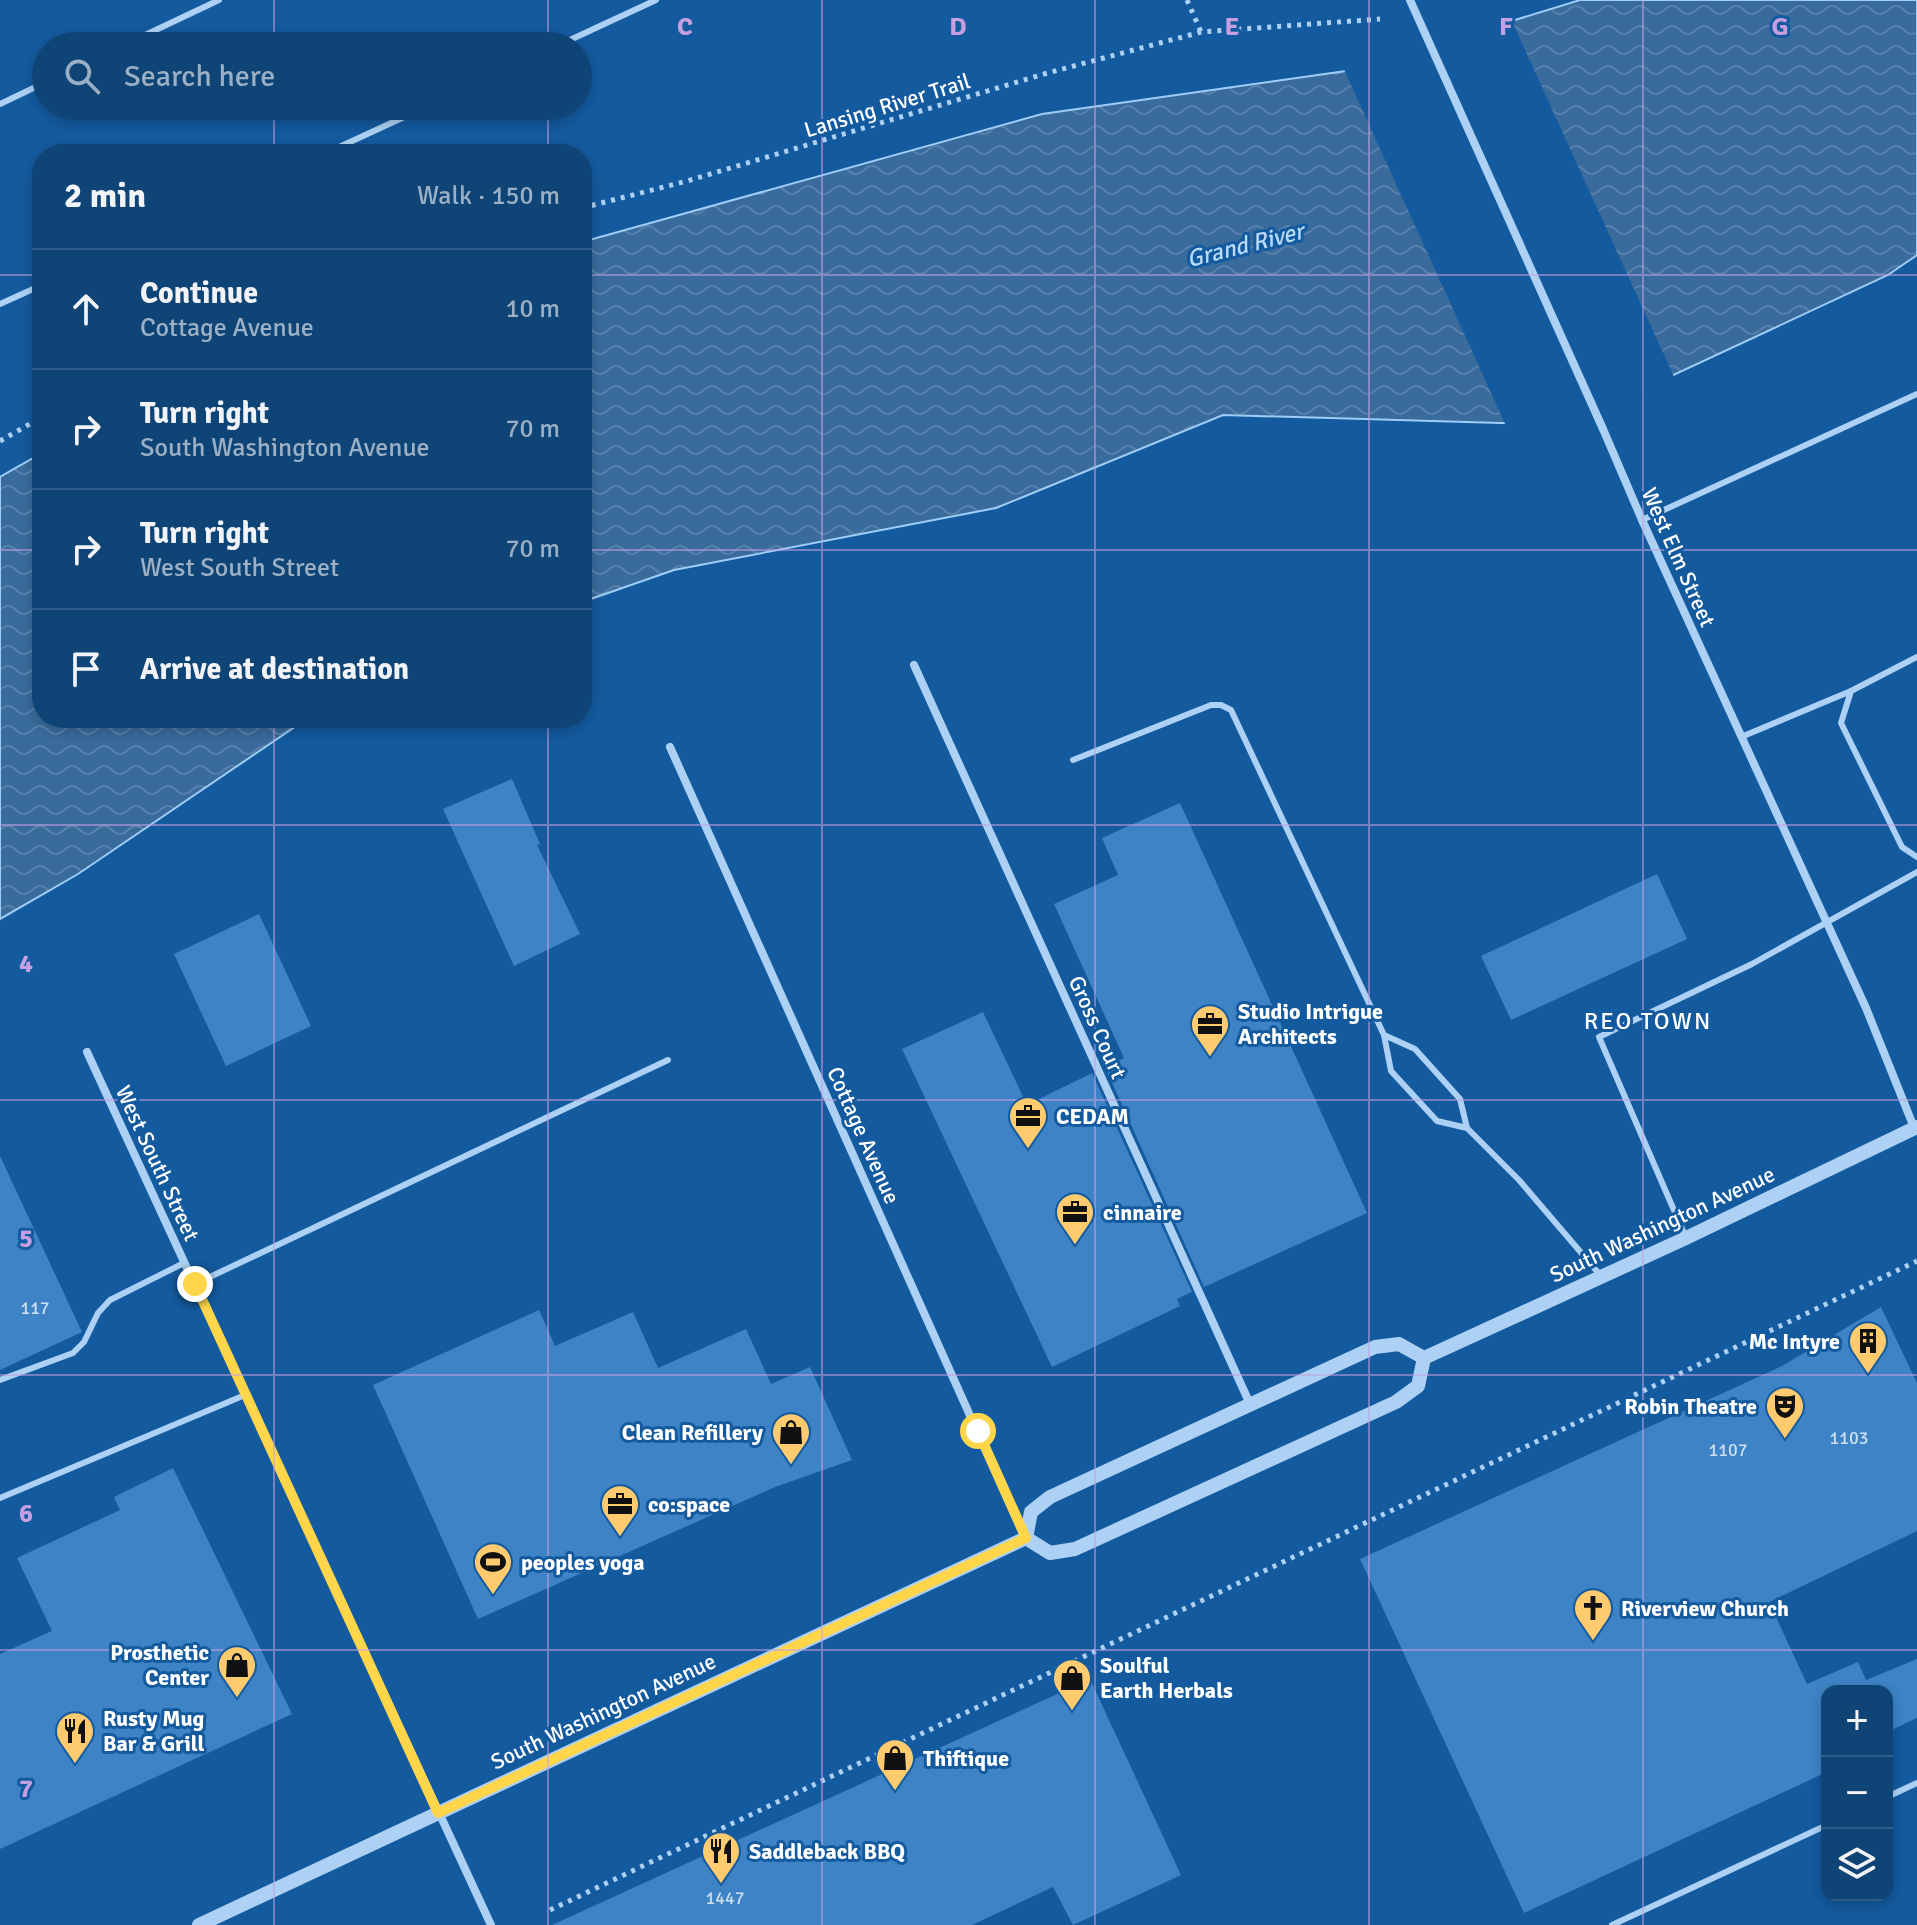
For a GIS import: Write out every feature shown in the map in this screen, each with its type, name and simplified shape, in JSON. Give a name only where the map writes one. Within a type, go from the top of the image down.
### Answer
[{"type":"street","name":"West Elm Street","points":[[1410,0],[1642,520],[1866,1008],[1916,1130]]},
{"type":"street","name":"Gross Court","points":[[914,665],[1250,1404]]},
{"type":"street","name":"Cottage Avenue","points":[[670,747],[1026,1538]]},
{"type":"street","name":"West South Street","points":[[87,1052],[491,1925]]},
{"type":"street","name":"South Washington Avenue","points":[[1424,1358],[1916,1130]]},
{"type":"street","points":[[1399,1344],[1424,1358],[1418,1386],[1396,1402],[1089,1543],[1050,1553],[1026,1538],[1031,1512],[1050,1497],[1375,1347],[1399,1344]]},
{"type":"street","name":"South Washington Avenue","points":[[199,1925],[1026,1538]]},
{"type":"lane","points":[[152,32],[219,0]]},
{"type":"lane","points":[[587,32],[656,0]]},
{"type":"lane","points":[[0,104],[32,89]]},
{"type":"lane","points":[[346,144],[398,120]]},
{"type":"lane","points":[[0,304],[32,290]]},
{"type":"lane","points":[[1642,520],[1917,394]]},
{"type":"lane","points":[[1741,737],[1851,691],[1917,657]]},
{"type":"lane","points":[[1851,691],[1841,723],[1902,847],[1917,857]]},
{"type":"lane","points":[[1073,760],[1211,705],[1221,705],[1231,710],[1384,1035],[1391,1071],[1437,1121],[1467,1128]]},
{"type":"lane","points":[[1686,1238],[1599,1037],[1752,964],[1917,872]]},
{"type":"lane","points":[[1384,1035],[1415,1049],[1460,1099],[1467,1128],[1519,1180],[1601,1276]]},
{"type":"lane","points":[[195,1284],[668,1060]]},
{"type":"lane","points":[[0,1380],[73,1353],[84,1342],[98,1313],[110,1300],[184,1263]]},
{"type":"lane","points":[[0,1498],[245,1395]]},
{"type":"lane","points":[[1893,1794],[1917,1783]]},
{"type":"lane","points":[[1612,1925],[1821,1828]]},
{"type":"path","points":[[1187,0],[1201,32]]},
{"type":"path","name":"Lansing River Trail","points":[[592,205],[687,181],[1044,74],[1201,32],[1391,19]]},
{"type":"path","points":[[0,441],[32,423]]},
{"type":"path","points":[[550,1910],[1917,1261]]},
{"type":"water","name":"Grand River","points":[[1580,0],[1917,0],[1917,255],[1888,275],[1566,425],[1223,415],[996,508],[674,570],[592,599],[592,239],[1042,114],[1353,70]]},
{"type":"water","points":[[32,459],[32,728],[293,728],[78,874],[0,919],[0,477]]},
{"type":"pier","points":[[1510,17],[1675,379],[1567,429],[1507,428],[1343,67]]},
{"type":"building","points":[[512,779],[540,844],[537,845],[580,934],[514,966],[443,809]]},
{"type":"building","name":"Studio Intrigue Architects","points":[[1180,803],[1367,1213],[1204,1287],[1105,1067],[1124,1058],[1054,904],[1118,875],[1102,838]]},
{"type":"building","points":[[1657,874],[1687,939],[1511,1020],[1481,956]]},
{"type":"building","points":[[259,914],[311,1026],[226,1066],[174,954]]},
{"type":"building","points":[[983,1012],[1027,1105],[1092,1073],[1192,1292],[1177,1299],[1180,1306],[1052,1367],[902,1049]]},
{"type":"building","points":[[0,1156],[82,1332],[0,1370]]},
{"type":"building","name":"Riverview Church","points":[[1881,1307],[1917,1383],[1917,1531],[1769,1602],[1807,1684],[1858,1662],[1866,1680],[1917,1659],[1917,1718],[1893,1729],[1893,1685],[1821,1685],[1821,1775],[1524,1913],[1360,1559],[1782,1366]]},
{"type":"building","points":[[539,1310],[555,1346],[633,1312],[658,1368],[746,1329],[771,1384],[810,1367],[852,1460],[775,1487],[478,1619],[373,1385]]},
{"type":"building","points":[[173,1468],[292,1714],[0,1849],[0,1654],[52,1631],[17,1558],[120,1510],[114,1497]]},
{"type":"building","points":[[1090,1679],[1181,1875],[1073,1925],[1053,1887],[972,1925],[552,1925]]},
{"type":"place","name":"Studio Intrigue Architects","points":[[1210,1058]]},
{"type":"place","name":"CEDAM","points":[[1028,1150]]},
{"type":"place","name":"cinnaire","points":[[1075,1246]]},
{"type":"place","name":"Mc Intyre","points":[[1868,1375]]},
{"type":"place","name":"Robin Theatre","points":[[1785,1440]]},
{"type":"place","name":"Clean Refillery","points":[[791,1466]]},
{"type":"place","name":"co:space","points":[[620,1538]]},
{"type":"place","name":"peoples yoga","points":[[493,1596]]},
{"type":"place","name":"Riverview Church","points":[[1593,1642]]},
{"type":"place","name":"Prosthetic Center","points":[[237,1699]]},
{"type":"place","name":"Soulful Earth Herbals","points":[[1072,1712]]},
{"type":"place","name":"Rusty Mug Bar & Grill","points":[[75,1765]]},
{"type":"place","name":"Thiftique","points":[[895,1792]]},
{"type":"place","name":"Saddleback BBQ","points":[[721,1885]]},
{"type":"district","name":"REO TOWN","points":[[1648,1021]]},
{"type":"route","points":[[195,1284],[438,1813],[1026,1538],[978,1431]]}]
